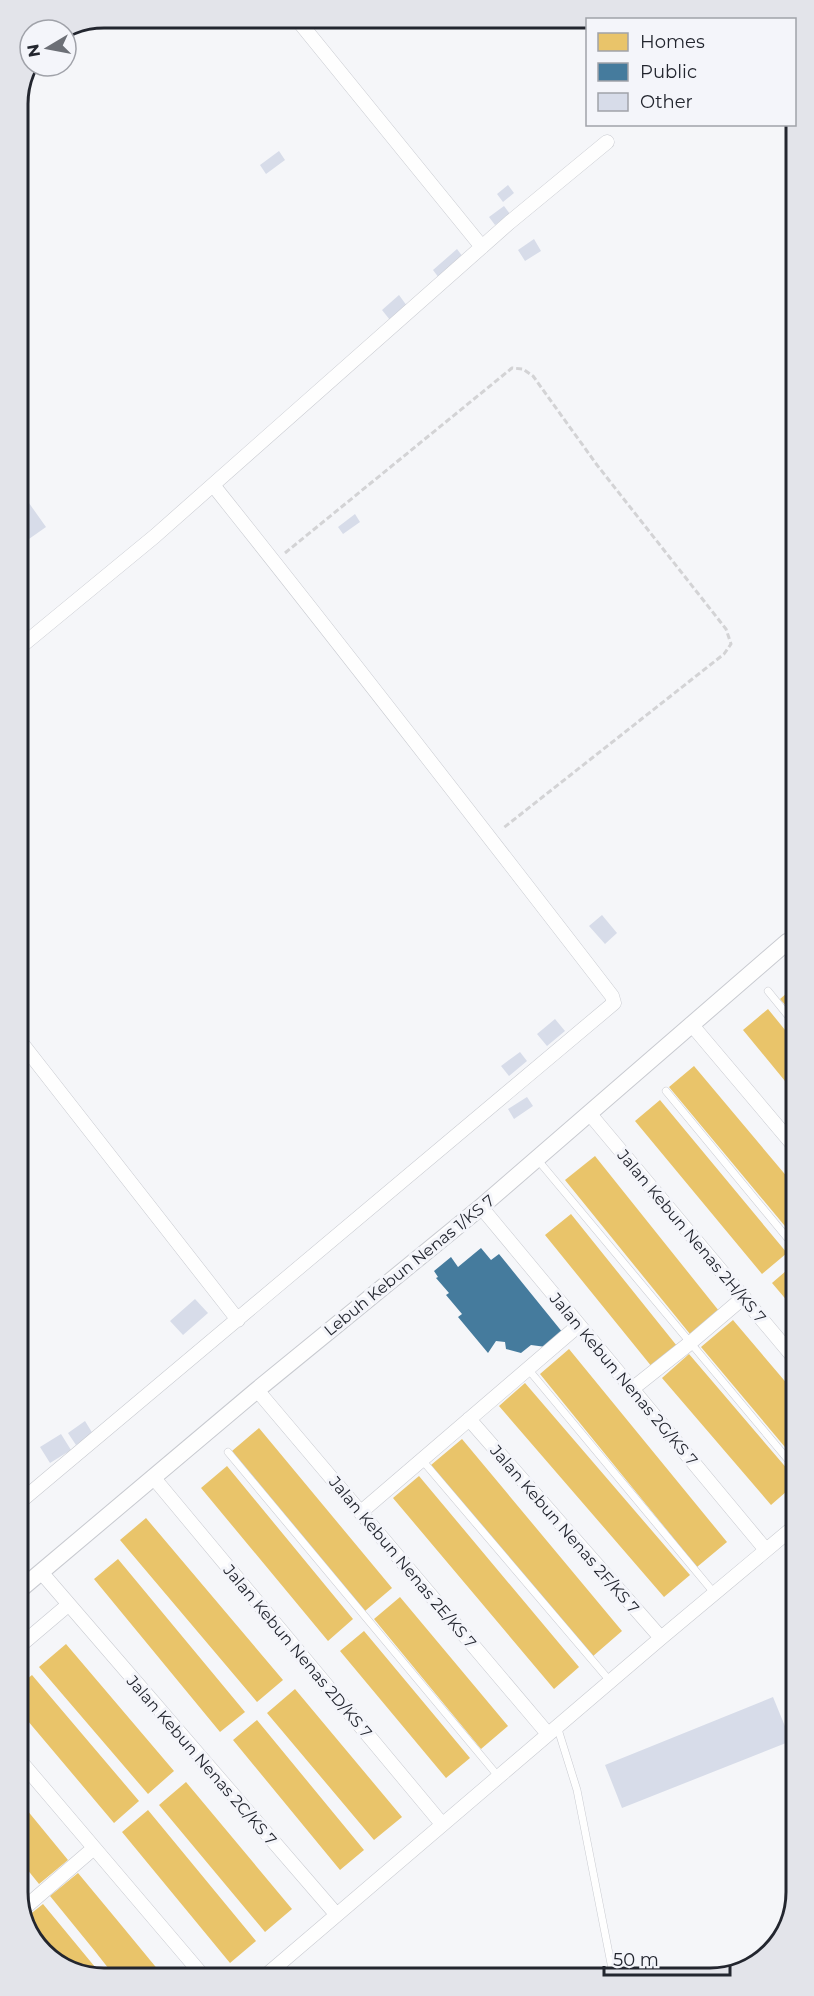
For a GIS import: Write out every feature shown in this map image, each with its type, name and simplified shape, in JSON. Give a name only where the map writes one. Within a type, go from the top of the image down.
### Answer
[{"type":"street","points":[[304,28],[482,247]]},
{"type":"street","points":[[29,641],[155,536],[482,247],[608,142]]},
{"type":"street","points":[[28,1495],[614,1004],[612,996],[490,838],[213,485]]},
{"type":"street","name":"Lebuh Kebun Nenas 1/KS 7","points":[[28,1583],[257,1390],[481,1207],[786,943]]},
{"type":"street","points":[[691,1024],[786,1137]]},
{"type":"street","points":[[28,1052],[238,1320]]},
{"type":"street","name":"Jalan Kebun Nenas 2H/KS 7","points":[[589,1113],[786,1348]]},
{"type":"street","name":"Jalan Kebun Nenas 2G/KS 7","points":[[481,1207],[766,1550]]},
{"type":"street","points":[[632,1389],[744,1297]]},
{"type":"street","points":[[361,1512],[579,1325]]},
{"type":"street","name":"Jalan Kebun Nenas 2E/KS 7","points":[[257,1390],[552,1730]]},
{"type":"street","name":"Jalan Kebun Nenas 2F/KS 7","points":[[469,1419],[661,1638]]},
{"type":"street","name":"Jalan Kebun Nenas 2D/KS 7","points":[[153,1477],[442,1824]]},
{"type":"street","points":[[275,1967],[786,1533]]},
{"type":"street","name":"Jalan Kebun Nenas 2C/KS 7","points":[[41,1572],[336,1914]]},
{"type":"street","points":[[28,1639],[68,1605]]},
{"type":"street","points":[[28,1770],[196,1967]]},
{"type":"street","points":[[29,1904],[94,1848]]},
{"type":"lane","points":[[768,991],[786,1013]]},
{"type":"lane","points":[[666,1091],[786,1236]]},
{"type":"lane","points":[[537,1159],[786,1457]]},
{"type":"lane","points":[[528,1369],[715,1594]]},
{"type":"lane","points":[[228,1452],[498,1776]]},
{"type":"lane","points":[[422,1460],[610,1682]]},
{"type":"lane","points":[[552,1730],[577,1790],[612,1968]]},
{"type":"path","points":[[275,562],[512,368],[523,369],[533,376],[597,465],[726,629],[731,644],[724,654],[490,838]]},
{"type":"building: Homes","points":[[786,994],[786,1006],[780,999]]},
{"type":"building: Homes","points":[[768,1009],[786,1031],[786,1082],[743,1030]]},
{"type":"building: Homes","points":[[694,1066],[786,1175],[786,1227],[669,1087]]},
{"type":"building: Homes","points":[[660,1100],[786,1254],[762,1274],[635,1121]]},
{"type":"building: Homes","points":[[595,1156],[719,1311],[690,1334],[565,1180]]},
{"type":"building: Homes","points":[[571,1214],[677,1346],[652,1367],[545,1235]]},
{"type":"building: Homes","points":[[786,1271],[786,1299],[772,1283]]},
{"type":"building: Homes","points":[[733,1320],[786,1382],[786,1448],[701,1347]]},
{"type":"building: Homes","points":[[569,1349],[727,1542],[697,1567],[540,1374]]},
{"type":"building: Homes","points":[[689,1354],[786,1467],[786,1492],[771,1505],[662,1378]]},
{"type":"building: Homes","points":[[525,1383],[690,1575],[664,1597],[499,1406]]},
{"type":"building: Homes","points":[[259,1428],[392,1588],[365,1611],[232,1451]]},
{"type":"building: Homes","points":[[462,1439],[622,1631],[592,1657],[431,1465]]},
{"type":"building: Homes","points":[[227,1466],[353,1619],[328,1641],[201,1488]]},
{"type":"building: Homes","points":[[419,1476],[579,1667],[554,1689],[393,1498]]},
{"type":"building: Homes","points":[[146,1518],[283,1680],[257,1702],[120,1540]]},
{"type":"building: Homes","points":[[118,1559],[245,1712],[220,1732],[94,1579]]},
{"type":"building: Homes","points":[[400,1597],[508,1726],[481,1749],[374,1619]]},
{"type":"building: Homes","points":[[364,1631],[470,1758],[446,1778],[340,1651]]},
{"type":"building: Homes","points":[[66,1644],[174,1771],[148,1794],[39,1667]]},
{"type":"building: Homes","points":[[32,1675],[139,1801],[114,1823],[28,1721],[28,1678]]},
{"type":"building: Homes","points":[[295,1689],[402,1817],[374,1840],[267,1713]]},
{"type":"building: Homes","points":[[257,1720],[364,1850],[340,1870],[233,1740]]},
{"type":"building: Homes","points":[[186,1782],[292,1909],[265,1932],[159,1805]]},
{"type":"building: Homes","points":[[148,1810],[256,1941],[230,1963],[122,1832]]},
{"type":"building: Homes","points":[[28,1811],[68,1860],[39,1884],[28,1870]]},
{"type":"building: Homes","points":[[78,1873],[156,1967],[107,1967],[50,1896]]},
{"type":"building: Homes","points":[[43,1904],[95,1967],[71,1960],[58,1952],[44,1938],[32,1913]]},
{"type":"building: Public","points":[[481,1248],[491,1260],[499,1254],[563,1333],[546,1347],[531,1345],[521,1353],[506,1349],[505,1342],[496,1341],[488,1353],[458,1317],[462,1314],[446,1295],[449,1293],[436,1278],[438,1277],[434,1271],[451,1257],[458,1267]]},
{"type":"building: Other","points":[[279,151],[285,160],[266,174],[260,165]]},
{"type":"building: Other","points":[[508,185],[514,193],[503,202],[497,194]]},
{"type":"building: Other","points":[[504,206],[510,214],[495,225],[489,217]]},
{"type":"building: Other","points":[[534,239],[541,251],[525,261],[518,250]]},
{"type":"building: Other","points":[[457,249],[463,257],[439,278],[433,270]]},
{"type":"building: Other","points":[[399,295],[407,306],[390,320],[382,310]]},
{"type":"building: Other","points":[[29,503],[46,527],[29,539]]},
{"type":"building: Other","points":[[355,514],[360,522],[343,534],[338,527]]},
{"type":"building: Other","points":[[602,915],[617,933],[605,944],[589,926]]},
{"type":"building: Other","points":[[555,1019],[565,1031],[547,1046],[537,1034]]},
{"type":"building: Other","points":[[520,1052],[527,1061],[509,1076],[501,1066]]},
{"type":"building: Other","points":[[527,1097],[533,1106],[514,1119],[508,1109]]},
{"type":"building: Other","points":[[195,1299],[208,1313],[183,1335],[170,1321]]},
{"type":"building: Other","points":[[85,1421],[93,1434],[76,1445],[68,1433]]},
{"type":"building: Other","points":[[61,1434],[71,1450],[50,1463],[40,1447]]},
{"type":"building: Other","points":[[773,1697],[786,1729],[786,1743],[622,1808],[605,1765]]},
{"type":"building: Other","points":[[655,1961],[659,1968],[643,1968]]}]
